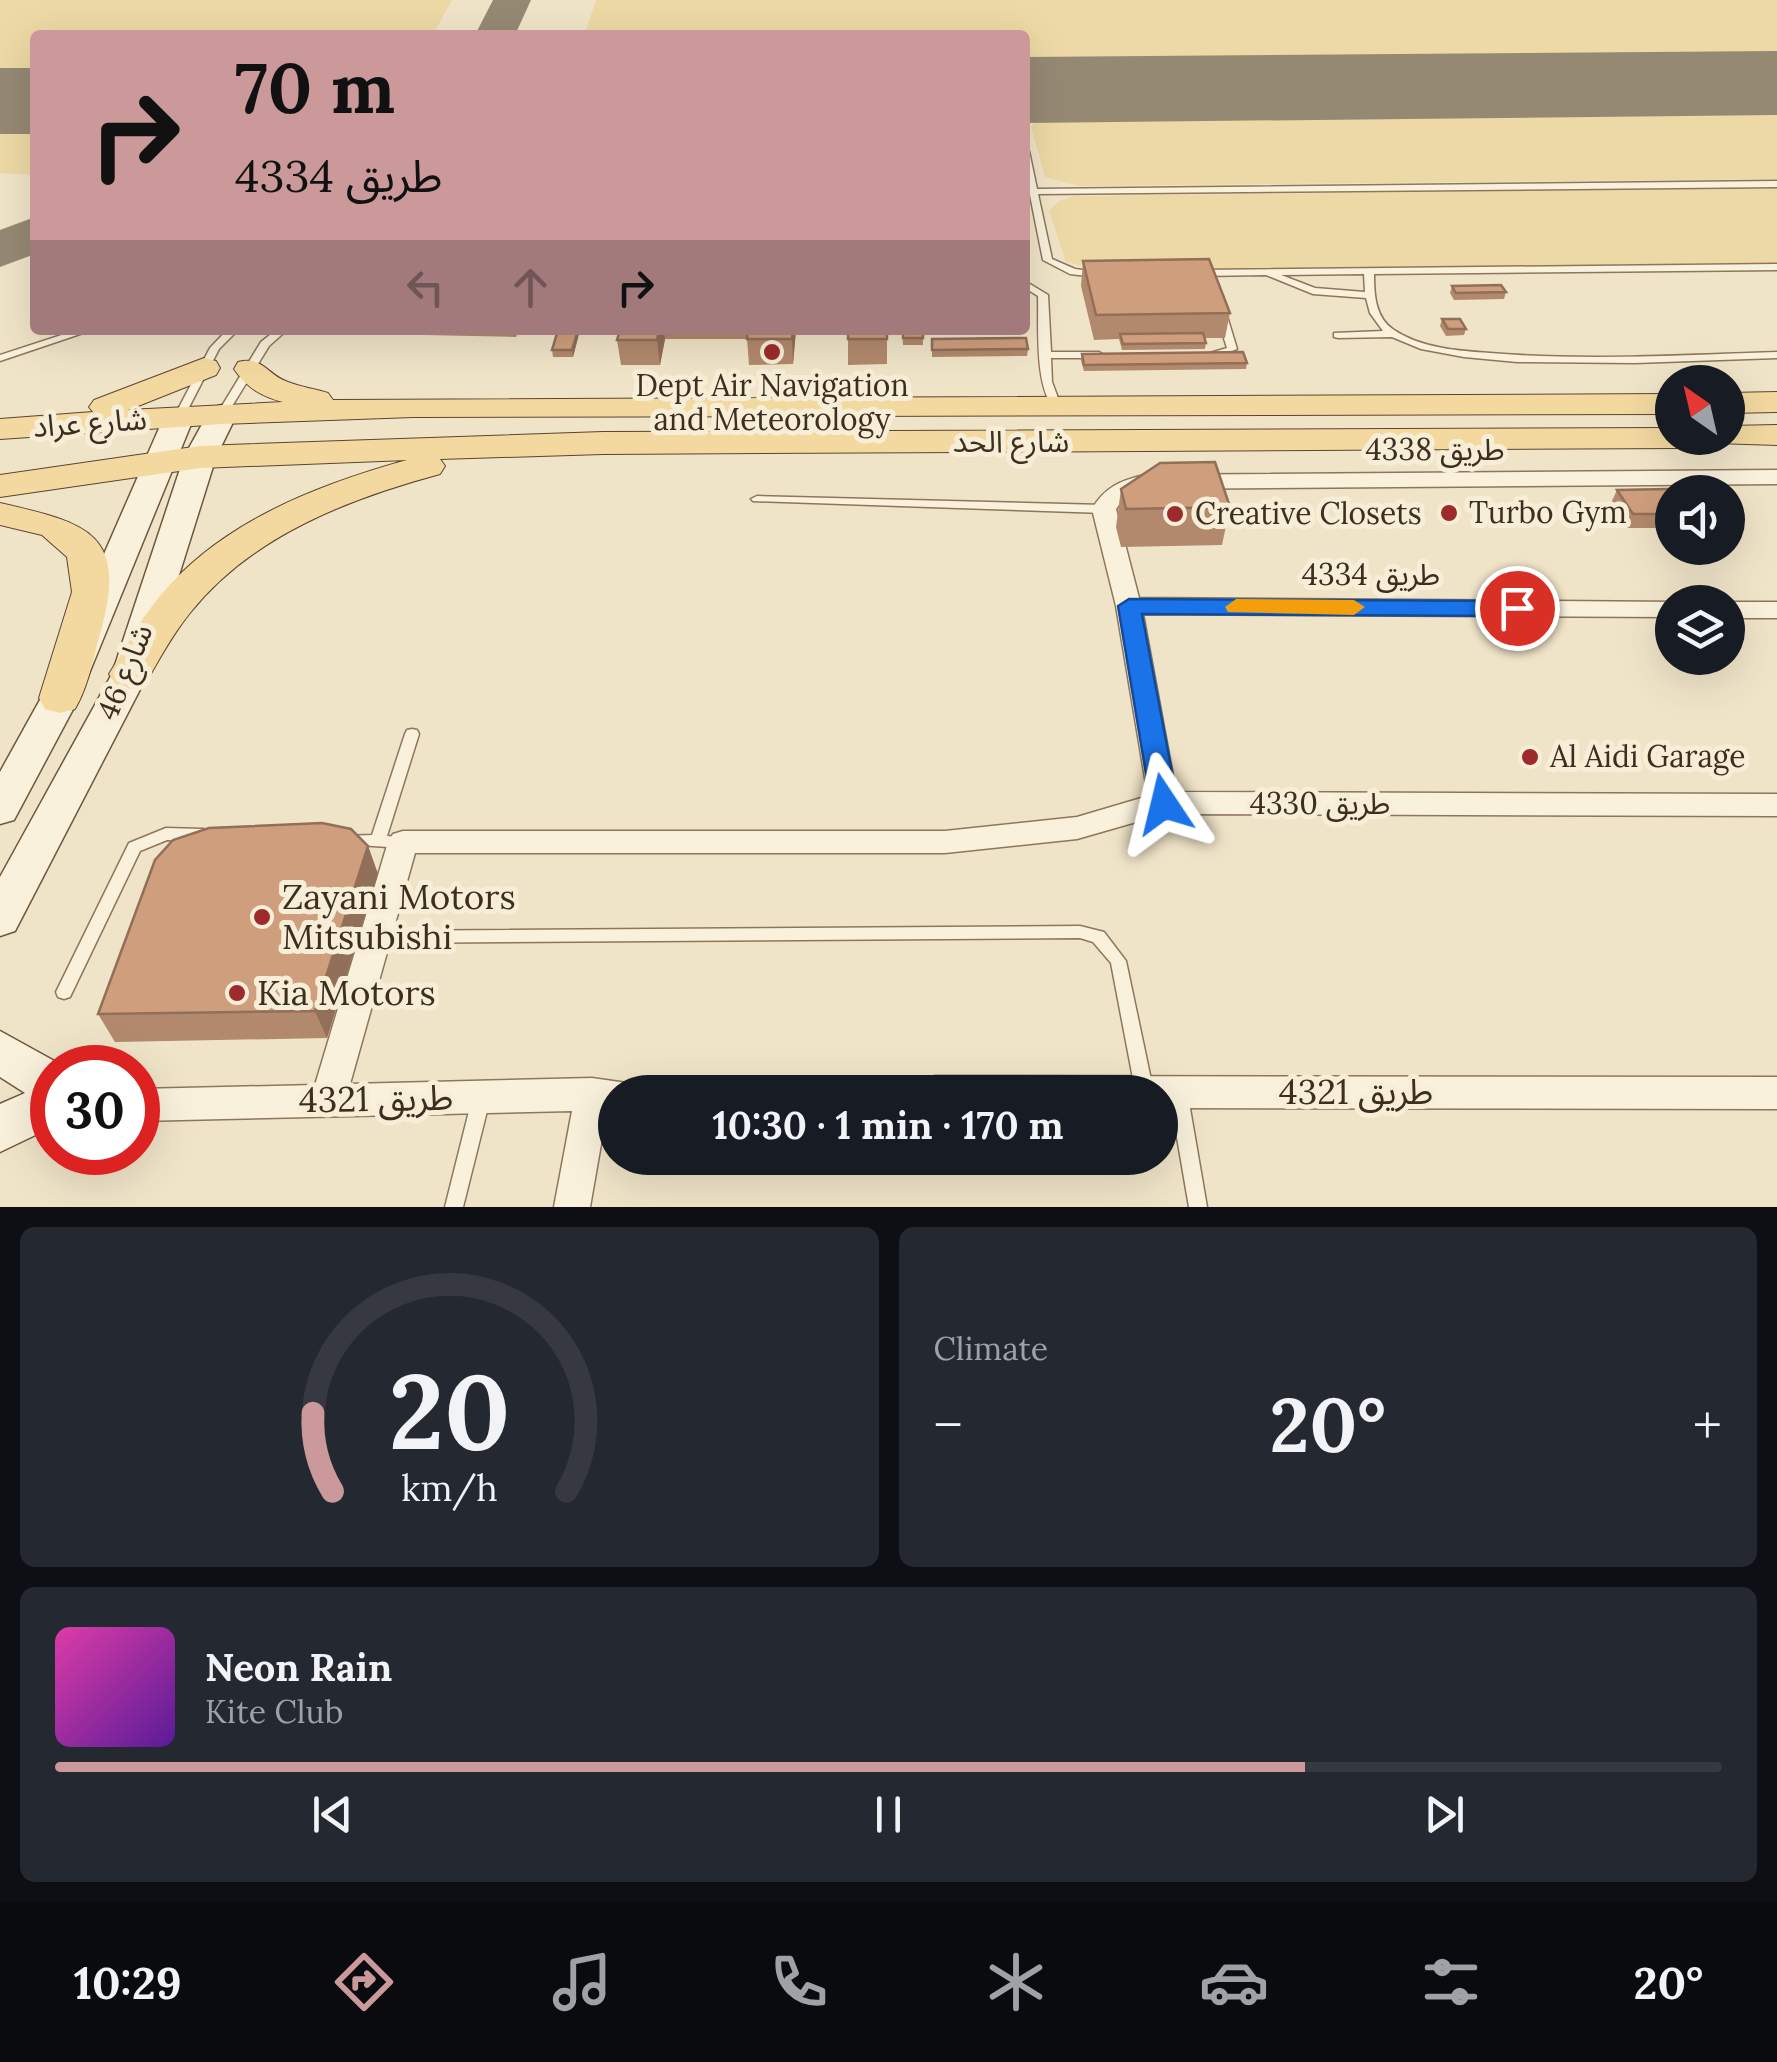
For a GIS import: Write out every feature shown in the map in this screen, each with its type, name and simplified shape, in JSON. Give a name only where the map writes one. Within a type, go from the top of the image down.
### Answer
[{"type":"main road","points":[[17,428],[118,404],[204,368]]},
{"type":"main road","points":[[250,369],[262,382],[283,393],[359,408]]},
{"type":"main road","points":[[1745,403],[1777,402]]},
{"type":"main road","name":"شارع الحد","points":[[179,416],[359,408],[1655,404]]},
{"type":"main road","name":"شارع 46","points":[[0,918],[130,674],[200,457],[222,414]]},
{"type":"main road","name":"شارع عراد","points":[[17,428],[179,416]]},
{"type":"main road","name":"شارع 46","points":[[0,808],[60,698],[179,416]]},
{"type":"main road","points":[[1745,436],[1777,435]]},
{"type":"main road","name":"شارع الحد","points":[[160,462],[200,457],[603,444],[1655,438]]},
{"type":"main road","points":[[130,674],[178,600],[227,554],[302,508],[382,478],[463,457],[603,444]]},
{"type":"main road","name":"شارع عراد","points":[[0,486],[160,462]]},
{"type":"main road","points":[[0,514],[55,527],[86,553],[92,592],[60,698]]},
{"type":"main road","points":[[0,1052],[28,1110]]},
{"type":"street","name":"طريق 4338","points":[[1104,508],[1109,497],[1120,489],[1144,482],[1777,477]]},
{"type":"street","points":[[1104,508],[1129,606],[1164,804]]},
{"type":"street","name":"طريق 4334","points":[[1129,606],[1655,609]]},
{"type":"street","points":[[1745,610],[1777,610]]},
{"type":"street","name":"طريق 4330","points":[[391,841],[963,841],[1077,828],[1164,804],[1777,805]]},
{"type":"street","points":[[328,1100],[375,936],[391,841]]},
{"type":"street","name":"طريق 4321","points":[[1178,1092],[1777,1093]]},
{"type":"street","name":"طريق 4321","points":[[160,1104],[598,1094]]},
{"type":"street","points":[[572,1207],[598,1115]]},
{"type":"lane","points":[[1030,192],[1777,184]]},
{"type":"lane","points":[[1030,196],[1048,260],[1072,272],[1102,274]]},
{"type":"lane","points":[[1194,273],[1777,267]]},
{"type":"lane","points":[[1369,271],[1369,295],[1375,316],[1392,334]]},
{"type":"lane","points":[[1268,272],[1313,291],[1369,295]]},
{"type":"lane","points":[[1030,287],[1044,294],[1048,382],[1056,406]]},
{"type":"lane","points":[[1200,355],[1226,354],[1232,349],[1220,308]]},
{"type":"lane","points":[[1338,335],[1392,334],[1424,347],[1487,358],[1777,354]]},
{"type":"lane","points":[[0,358],[71,335]]},
{"type":"lane","points":[[179,416],[215,348],[228,335]]},
{"type":"lane","points":[[222,414],[265,344],[276,335]]},
{"type":"lane","points":[[1047,355],[1104,355]]},
{"type":"lane","points":[[757,499],[1104,508]]},
{"type":"lane","points":[[340,840],[391,841],[412,734]]},
{"type":"lane","points":[[64,992],[134,847],[166,834],[224,836]]},
{"type":"lane","points":[[375,936],[1080,932],[1098,937],[1118,961],[1156,1075]]},
{"type":"lane","points":[[454,1207],[481,1097]]},
{"type":"lane","points":[[1178,1143],[1198,1207]]},
{"type":"sand","points":[[0,0],[452,0],[436,30],[30,30],[30,69],[0,70]]},
{"type":"sand","points":[[596,0],[1777,0],[1777,52],[1030,60],[1030,30],[586,30]]},
{"type":"sand","points":[[1777,111],[1777,179],[1079,186],[1045,177],[1031,127],[1048,118]]},
{"type":"sand","points":[[30,128],[30,175],[0,173],[0,129]]},
{"type":"sand","points":[[1777,188],[1777,263],[1101,270],[1066,262],[1049,211],[1059,201],[1074,196]]},
{"type":"building","points":[[1209,259],[1230,313],[1096,315],[1083,261]]},
{"type":"building","points":[[1501,285],[1506,292],[1456,293],[1452,286]]},
{"type":"building","points":[[1442,319],[1460,319],[1466,329],[1448,329]]},
{"type":"building","points":[[1203,333],[1206,343],[1123,344],[1120,334]]},
{"type":"building","points":[[556,335],[576,335],[572,350],[552,350]]},
{"type":"building","points":[[618,335],[658,335],[657,340],[617,340]]},
{"type":"building","points":[[747,335],[792,335],[792,339],[747,339]]},
{"type":"building","points":[[848,335],[887,335],[887,339],[848,339]]},
{"type":"building","points":[[1026,338],[1028,349],[932,350],[932,339]]},
{"type":"building","points":[[1243,352],[1247,363],[1084,365],[1082,354]]},
{"type":"building","points":[[1215,462],[1230,507],[1126,509],[1121,489],[1160,463]]},
{"type":"building","points":[[1655,489],[1655,514],[1633,514],[1617,490]]},
{"type":"building","points":[[322,823],[351,829],[368,846],[315,1011],[98,1014],[155,860],[173,840],[209,828]]},
{"type":"taxiway","points":[[497,30],[512,0]]},
{"type":"taxiway","points":[[0,251],[30,236]]},
{"type":"runway","points":[[1030,90],[1777,83]]},
{"type":"runway","points":[[0,101],[30,101]]},
{"type":"slow traffic","points":[[1236,607],[1354,607]]},
{"type":"place","name":"Dept Air Navigation and Meteorology","points":[[772,352]]},
{"type":"place","name":"Turbo Gym","points":[[1449,513]]},
{"type":"place","name":"Creative Closets","points":[[1175,514]]},
{"type":"place","name":"Al Aidi Garage","points":[[1530,757]]},
{"type":"place","name":"Zayani Motors Mitsubishi","points":[[262,917]]},
{"type":"place","name":"Kia Motors","points":[[237,993]]},
{"type":"route","points":[[1164,804],[1129,606],[1517,608]]}]
